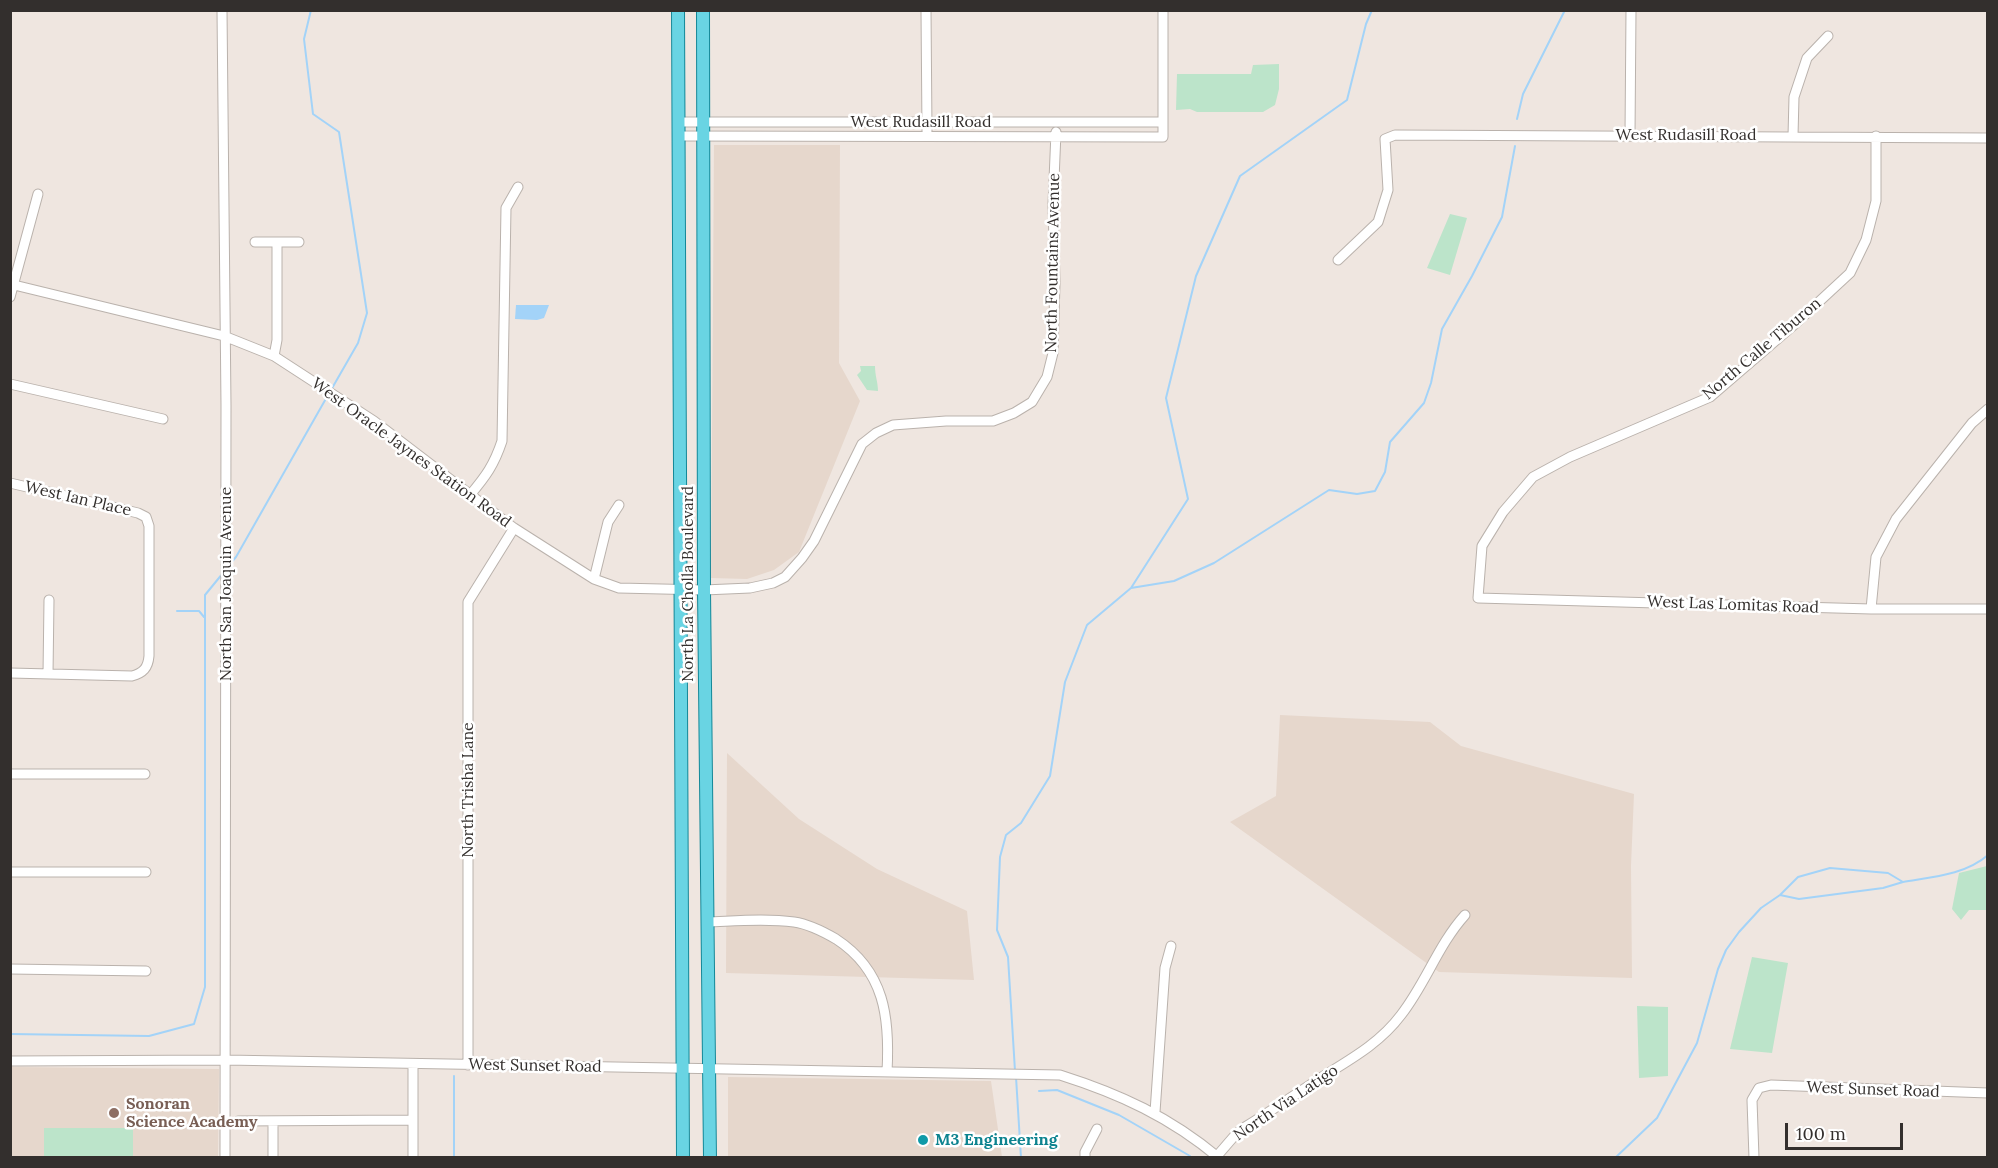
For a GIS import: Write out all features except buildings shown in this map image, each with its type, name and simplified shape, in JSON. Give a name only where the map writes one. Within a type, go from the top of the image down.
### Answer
[{"type":"main road","name":"North La Cholla Boulevard","points":[[678,10],[683,1158]]},
{"type":"main road","name":"North La Cholla Boulevard","points":[[703,10],[704,590],[710,1158]]},
{"type":"street","name":"North San Joaquin Avenue","points":[[222,10],[226,405],[225,1158]]},
{"type":"street","points":[[926,10],[927,127]]},
{"type":"street","points":[[1163,10],[1163,122]]},
{"type":"street","points":[[1630,135],[1631,10]]},
{"type":"street","points":[[1793,136],[1794,97],[1807,58],[1828,36]]},
{"type":"street","name":"West Rudasill Road","points":[[679,122],[927,127],[1163,122],[1163,137],[679,136]]},
{"type":"street","name":"North Fountains Avenue","points":[[704,590],[750,588],[773,583],[785,577],[814,541],[862,444],[876,433],[893,425],[946,421],[993,421],[1014,413],[1032,402],[1047,377],[1053,353],[1055,283],[1053,204],[1056,135]]},
{"type":"street","name":"West Rudasill Road","points":[[1338,260],[1378,222],[1388,190],[1385,139],[1395,135],[1988,138]]},
{"type":"street","name":"North Calle Tiburon","points":[[1478,598],[1482,546],[1503,512],[1533,477],[1570,457],[1710,397],[1850,273],[1866,240],[1876,201],[1876,136]]},
{"type":"street","points":[[470,495],[495,463],[502,441],[506,208],[518,188]]},
{"type":"street","points":[[10,297],[38,194]]},
{"type":"street","points":[[255,242],[299,242]]},
{"type":"street","points":[[274,356],[277,340],[277,242]]},
{"type":"street","name":"West Oracle Jaynes Station Road","points":[[12,285],[224,336],[274,356],[374,421],[514,528],[594,579],[619,588],[704,590]]},
{"type":"street","points":[[10,384],[163,419]]},
{"type":"street","points":[[1871,609],[1876,557],[1896,519],[1972,423],[1988,409]]},
{"type":"street","name":"West Ian Place","points":[[10,483],[147,515],[149,526],[148,671],[132,676],[48,674]]},
{"type":"street","points":[[594,579],[600,543],[608,522],[619,505]]},
{"type":"street","name":"North Trisha Lane","points":[[468,1065],[468,602],[514,528]]},
{"type":"street","name":"West Las Lomitas Road","points":[[1478,598],[1871,609],[1988,609]]},
{"type":"street","points":[[10,673],[48,674],[49,600]]},
{"type":"street","points":[[10,774],[145,774]]},
{"type":"street","points":[[10,872],[146,872]]},
{"type":"street","name":"North Via Latigo","points":[[1060,1075],[1102,1088],[1155,1112],[1218,1156],[1236,1134],[1365,1050],[1384,1033],[1400,1016],[1423,984],[1450,931],[1465,915]]},
{"type":"street","points":[[707,922],[796,922],[825,932],[853,950],[874,976],[884,1007],[889,1042],[887,1072]]},
{"type":"street","points":[[1155,1112],[1165,968],[1171,946]]},
{"type":"street","points":[[10,969],[146,971]]},
{"type":"street","name":"West Sunset Road","points":[[10,1061],[226,1060],[1060,1075]]},
{"type":"street","points":[[413,1064],[413,1158]]},
{"type":"street","name":"West Sunset Road","points":[[1754,1158],[1752,1100],[1760,1088],[1771,1085],[1988,1094]]},
{"type":"street","points":[[238,1121],[413,1120]]},
{"type":"street","points":[[273,1121],[273,1158]]},
{"type":"street","points":[[1085,1158],[1084,1152],[1097,1128]]},
{"type":"shaded area","points":[[714,145],[840,145],[839,363],[860,401],[799,552],[774,570],[747,579],[711,578]]},
{"type":"shaded area","points":[[1280,715],[1430,722],[1461,746],[1634,794],[1631,866],[1632,978],[1439,972],[1230,822],[1276,796]]},
{"type":"shaded area","points":[[727,753],[799,819],[877,869],[967,911],[974,980],[726,973]]},
{"type":"shaded area","name":"Sonoran Science Academy","points":[[11,1067],[219,1069],[218,1157],[11,1158]]},
{"type":"shaded area","points":[[728,1077],[991,1081],[1002,1157],[728,1157]]},
{"type":"green space","points":[[1279,64],[1279,89],[1275,105],[1263,112],[1176,110],[1177,74],[1251,74],[1253,65]]},
{"type":"green space","points":[[1450,214],[1467,218],[1450,275],[1427,268]]},
{"type":"green space","points":[[860,366],[875,366],[878,391],[867,390],[857,375],[861,371]]},
{"type":"green space","points":[[1987,866],[1987,910],[1969,910],[1961,920],[1952,909],[1959,873]]},
{"type":"green space","points":[[1752,957],[1788,963],[1772,1053],[1730,1049]]},
{"type":"green space","points":[[1637,1006],[1668,1007],[1668,1076],[1639,1078]]},
{"type":"green space","points":[[44,1128],[133,1128],[133,1157],[44,1157]]},
{"type":"water","points":[[516,305],[549,305],[544,318],[537,320],[515,319]]},
{"type":"waterway","points":[[311,10],[304,39],[313,114],[339,132],[367,313],[358,343],[331,390]]},
{"type":"waterway","points":[[1131,588],[1188,499],[1166,398],[1196,276],[1240,176],[1347,100],[1366,24],[1372,10]]},
{"type":"waterway","points":[[1517,119],[1523,94],[1565,10]]},
{"type":"waterway","points":[[1015,1071],[1008,957],[997,930],[1000,857],[1006,835],[1021,823],[1050,776],[1065,682],[1087,625],[1131,588],[1174,581],[1214,563],[1329,490],[1357,494],[1375,491],[1385,472],[1390,442],[1424,403],[1431,383],[1442,329],[1502,217],[1515,146]]},
{"type":"waterway","points":[[228,566],[236,557],[328,395]]},
{"type":"waterway","points":[[10,1034],[149,1036],[194,1024],[205,987],[205,595],[223,573]]},
{"type":"waterway","points":[[177,611],[199,611],[204,617]]},
{"type":"waterway","points":[[1615,1158],[1657,1118],[1697,1043],[1718,969],[1726,950],[1761,908],[1780,895],[1798,877],[1830,868],[1888,873],[1903,882],[1959,871],[1988,855]]},
{"type":"waterway","points":[[1780,895],[1799,899],[1883,888],[1903,882]]},
{"type":"waterway","points":[[454,1076],[454,1158]]},
{"type":"waterway","points":[[1016,1077],[1021,1158]]},
{"type":"waterway","points":[[1039,1091],[1057,1090],[1119,1115],[1190,1156]]},
{"type":"place","name":"Sonoran Science Academy","points":[[114,1113]]},
{"type":"place","name":"M3 Engineering","points":[[923,1140]]}]
